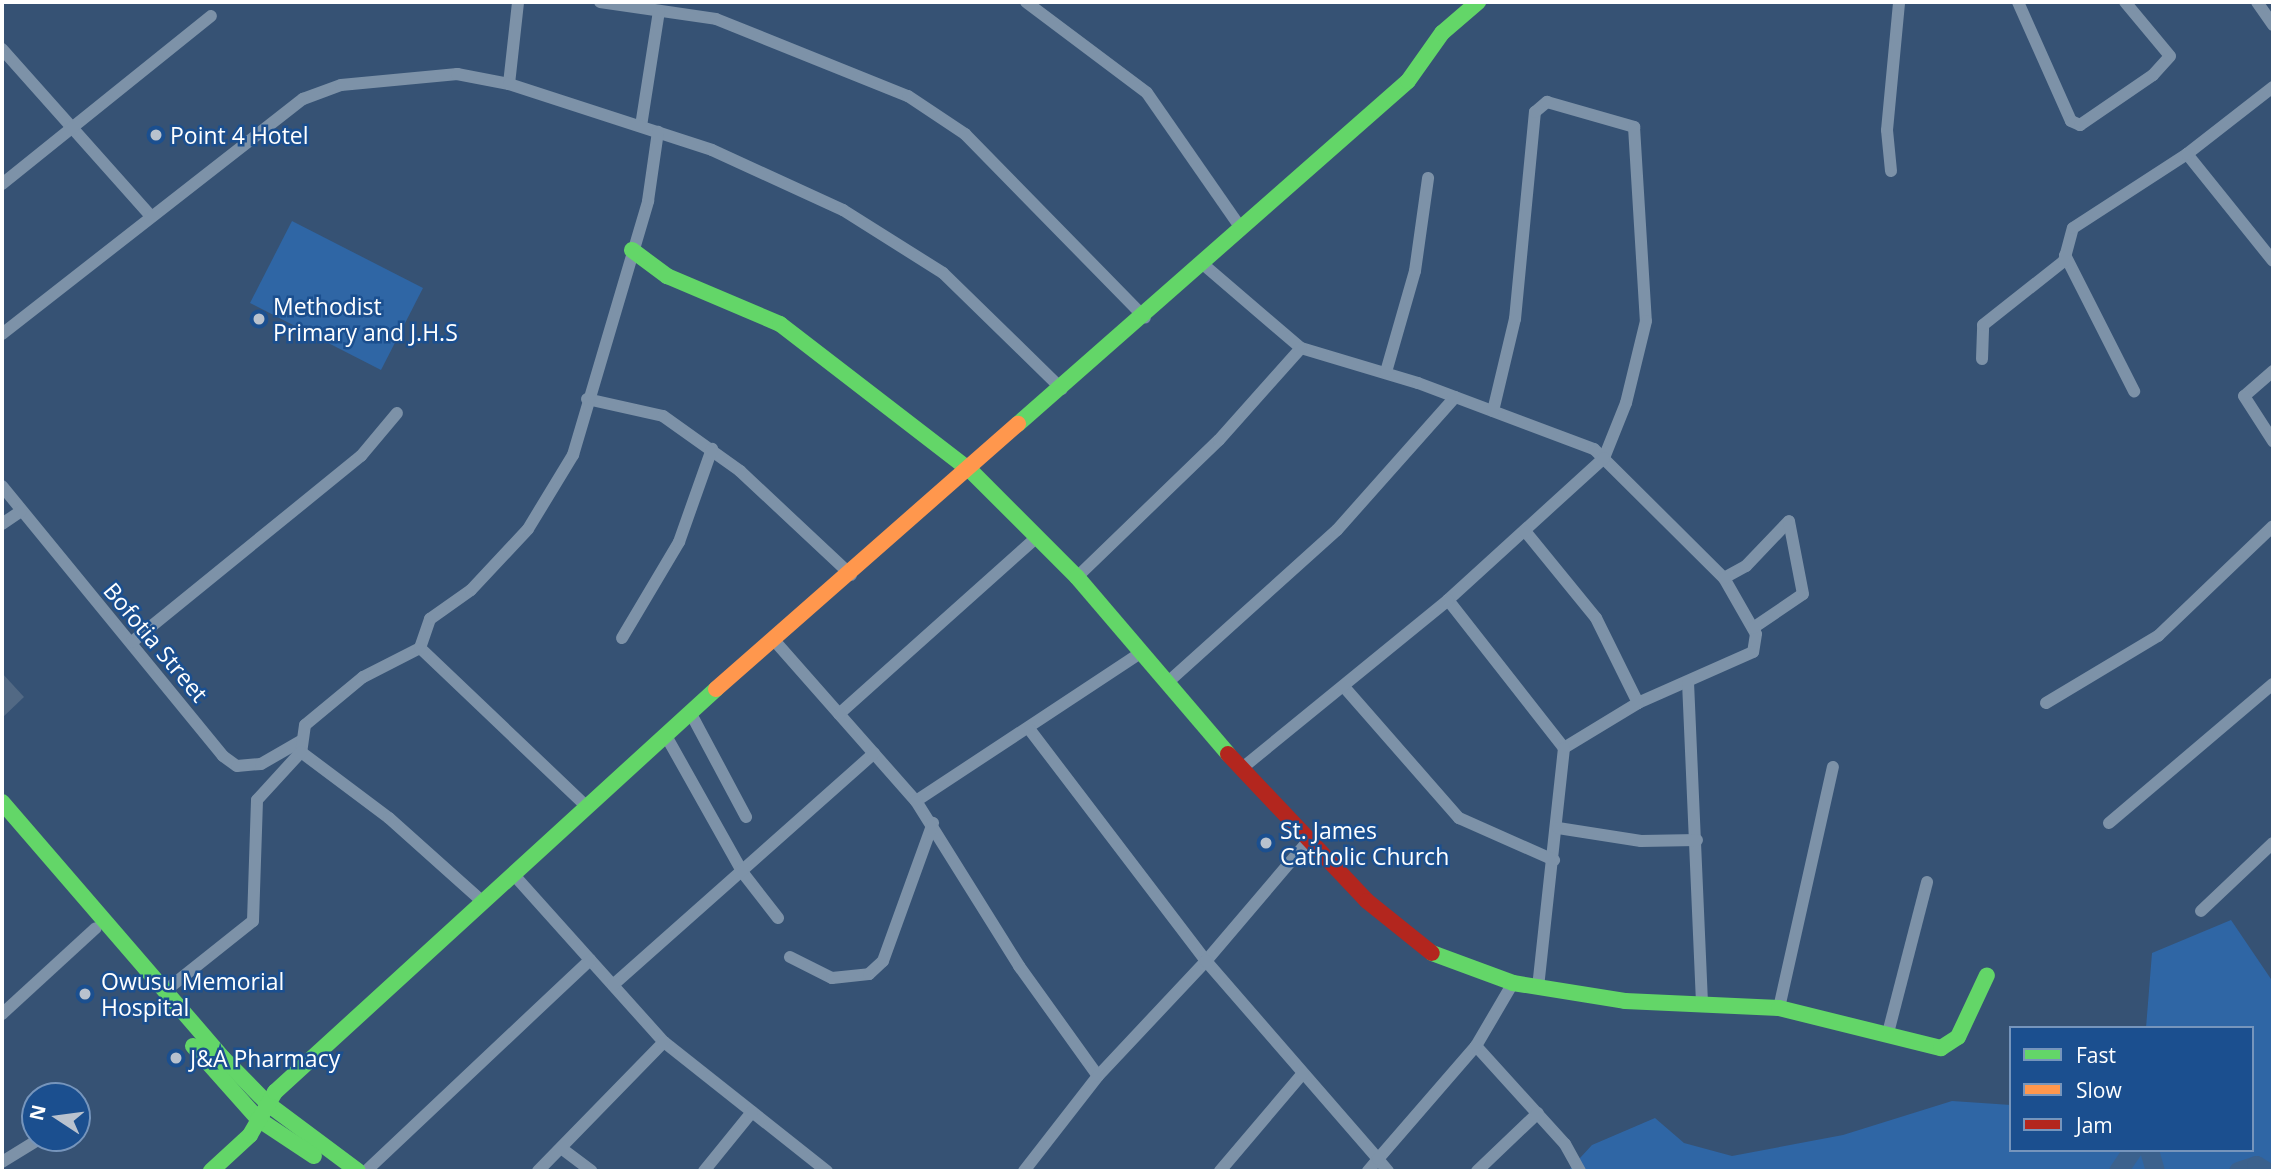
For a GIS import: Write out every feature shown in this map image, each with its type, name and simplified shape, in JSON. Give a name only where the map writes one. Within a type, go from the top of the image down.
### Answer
[{"type":"main road","points":[[211,1171],[258,1119],[268,1104],[585,805],[773,639],[971,471],[1203,265],[1240,228],[1408,80],[1442,33],[1478,2]]},
{"type":"main road","points":[[632,250],[667,276],[780,324],[971,471],[1077,577],[1241,769],[1309,840],[1403,933],[1443,960],[1513,983],[1702,1006],[1779,1008],[1949,1045],[1987,975]]},
{"type":"main road","points":[[2,802],[165,991],[268,1104],[358,1171]]},
{"type":"main road","points":[[2,818],[258,1119],[335,1171]]},
{"type":"street","points":[[509,84],[518,2]]},
{"type":"street","points":[[600,2],[659,11],[701,8],[856,73],[931,110],[965,134],[1144,318]]},
{"type":"street","points":[[1026,2],[1147,93],[1240,228]]},
{"type":"street","points":[[1891,171],[1887,130],[1899,2]]},
{"type":"street","points":[[2018,2],[2071,121],[2080,125],[2153,75],[2170,56],[2125,2]]},
{"type":"street","points":[[2257,2],[2273,25]]},
{"type":"street","points":[[641,126],[659,11]]},
{"type":"street","points":[[2,184],[68,128],[211,16]]},
{"type":"street","points":[[2,50],[68,128],[150,215]]},
{"type":"street","points":[[2,334],[259,129],[318,92],[434,74],[509,84],[641,126],[792,183],[916,252],[1062,389]]},
{"type":"street","points":[[1982,359],[1979,336],[1991,314],[2066,255],[2073,228],[2187,154],[2273,87]]},
{"type":"street","points":[[1241,769],[1345,688],[1448,600],[1604,458],[1637,376],[1646,331],[1634,127],[1547,102],[1535,112],[1515,319],[1493,411]]},
{"type":"street","points":[[165,991],[253,920],[257,800],[301,747],[306,725],[352,685],[420,648],[430,619],[471,590],[528,529],[573,454],[587,399],[648,201],[658,132]]},
{"type":"street","points":[[2187,154],[2273,261]]},
{"type":"street","points":[[1386,372],[1415,271],[1428,178]]},
{"type":"street","points":[[2066,255],[2134,391]]},
{"type":"street","points":[[1203,265],[1301,348],[1386,372],[1589,446],[1724,578],[1753,628],[1757,642],[1748,656],[1638,703],[1564,748]]},
{"type":"street","points":[[1077,577],[1228,431],[1301,348]]},
{"type":"street","points":[[2273,371],[2245,397],[2273,441]]},
{"type":"street","points":[[1167,683],[1337,530],[1455,397]]},
{"type":"street","points":[[587,399],[650,410],[712,449],[850,575]]},
{"type":"street","points":[[132,642],[361,456],[397,413]]},
{"type":"street","points":[[622,638],[679,542],[712,449]]},
{"type":"street","name":"Bofotia Street","points":[[2,486],[237,766],[272,761],[301,747]]},
{"type":"street","points":[[2,524],[21,511]]},
{"type":"street","points":[[1724,578],[1746,566],[1788,522],[1803,594],[1753,628]]},
{"type":"street","points":[[2046,703],[2158,636],[2273,526]]},
{"type":"street","points":[[1525,531],[1596,618],[1638,703]]},
{"type":"street","points":[[839,714],[1037,537]]},
{"type":"street","points":[[1448,600],[1564,748],[1558,828],[1538,986]]},
{"type":"street","points":[[773,639],[933,823],[1018,966],[1098,1076]]},
{"type":"street","points":[[420,648],[585,805]]},
{"type":"street","points":[[916,801],[1030,730],[1142,652]]},
{"type":"street","points":[[1688,682],[1697,840],[1702,1006]]},
{"type":"street","points":[[2109,823],[2273,684]]},
{"type":"street","points":[[1345,688],[1459,818],[1554,860]]},
{"type":"street","points":[[690,712],[746,817]]},
{"type":"street","points":[[1030,730],[1206,961],[1388,1171]]},
{"type":"street","points":[[665,734],[743,873],[778,918]]},
{"type":"street","points":[[301,747],[389,818],[483,902]]},
{"type":"street","points":[[613,985],[743,873],[874,753]]},
{"type":"street","points":[[1779,1008],[1833,766]]},
{"type":"street","points":[[790,957],[832,978],[869,974],[883,961],[933,823]]},
{"type":"street","points":[[1558,828],[1641,841],[1697,840]]},
{"type":"street","points":[[1024,1171],[1098,1076],[1206,961],[1309,840]]},
{"type":"street","points":[[2201,911],[2273,843]]},
{"type":"street","points":[[514,874],[664,1042],[827,1171]]},
{"type":"street","points":[[1888,1032],[1927,882]]},
{"type":"street","points":[[2,1014],[96,928]]},
{"type":"street","points":[[366,1171],[590,960]]},
{"type":"street","points":[[1368,1171],[1476,1046],[1513,983]]},
{"type":"street","points":[[538,1171],[664,1042]]},
{"type":"street","points":[[1476,1046],[1538,1113],[1580,1171]]},
{"type":"street","points":[[1220,1171],[1303,1073]]},
{"type":"street","points":[[704,1171],[752,1112]]},
{"type":"street","points":[[1477,1171],[1538,1113]]},
{"type":"street","points":[[561,1148],[591,1171]]},
{"type":"street","points":[[2,1162],[21,1150]]},
{"type":"shaded area","points":[[292,221],[423,288],[381,370],[250,303]]},
{"type":"shaded area","points":[[2231,920],[2273,982],[2273,1171],[1568,1171],[1592,1145],[1655,1118],[1684,1143],[1732,1156],[1843,1135],[1952,1101],[2009,1105],[2009,1152],[2254,1152],[2254,1026],[2146,1026],[2152,953]]},
{"type":"building","points":[[2,673],[24,697],[2,718]]},
{"type":"waterway","points":[[2118,1171],[2131,1152]]},
{"type":"waterway","points":[[2150,1152],[2155,1171]]},
{"type":"waterway","points":[[2238,1171],[2256,1165],[2266,1171]]},
{"type":"traffic: fast","points":[[1018,424],[1408,81],[1442,33],[1478,2]]},
{"type":"traffic: fast","points":[[632,250],[667,276],[780,324],[971,471],[1077,577],[1228,754]]},
{"type":"traffic: fast","points":[[211,1171],[250,1135],[275,1092],[716,689]]},
{"type":"traffic: fast","points":[[2,802],[223,1058],[268,1104],[358,1171]]},
{"type":"traffic: fast","points":[[1432,953],[1513,983],[1625,1001],[1779,1008],[1941,1048],[1958,1037],[1987,975]]},
{"type":"traffic: fast","points":[[193,1046],[258,1119],[314,1156]]},
{"type":"traffic: slow","points":[[716,689],[1018,424]]},
{"type":"traffic: jam","points":[[1228,754],[1367,901],[1432,953]]},
{"type":"place","name":"Point 4 Hotel","points":[[156,135]]},
{"type":"place","name":"Methodist Primary and J.H.S","points":[[259,319]]},
{"type":"place","name":"St. James Catholic Church","points":[[1266,843]]},
{"type":"place","name":"Owusu Memorial Hospital","points":[[85,994]]},
{"type":"place","name":"J&A Pharmacy","points":[[176,1058]]}]
